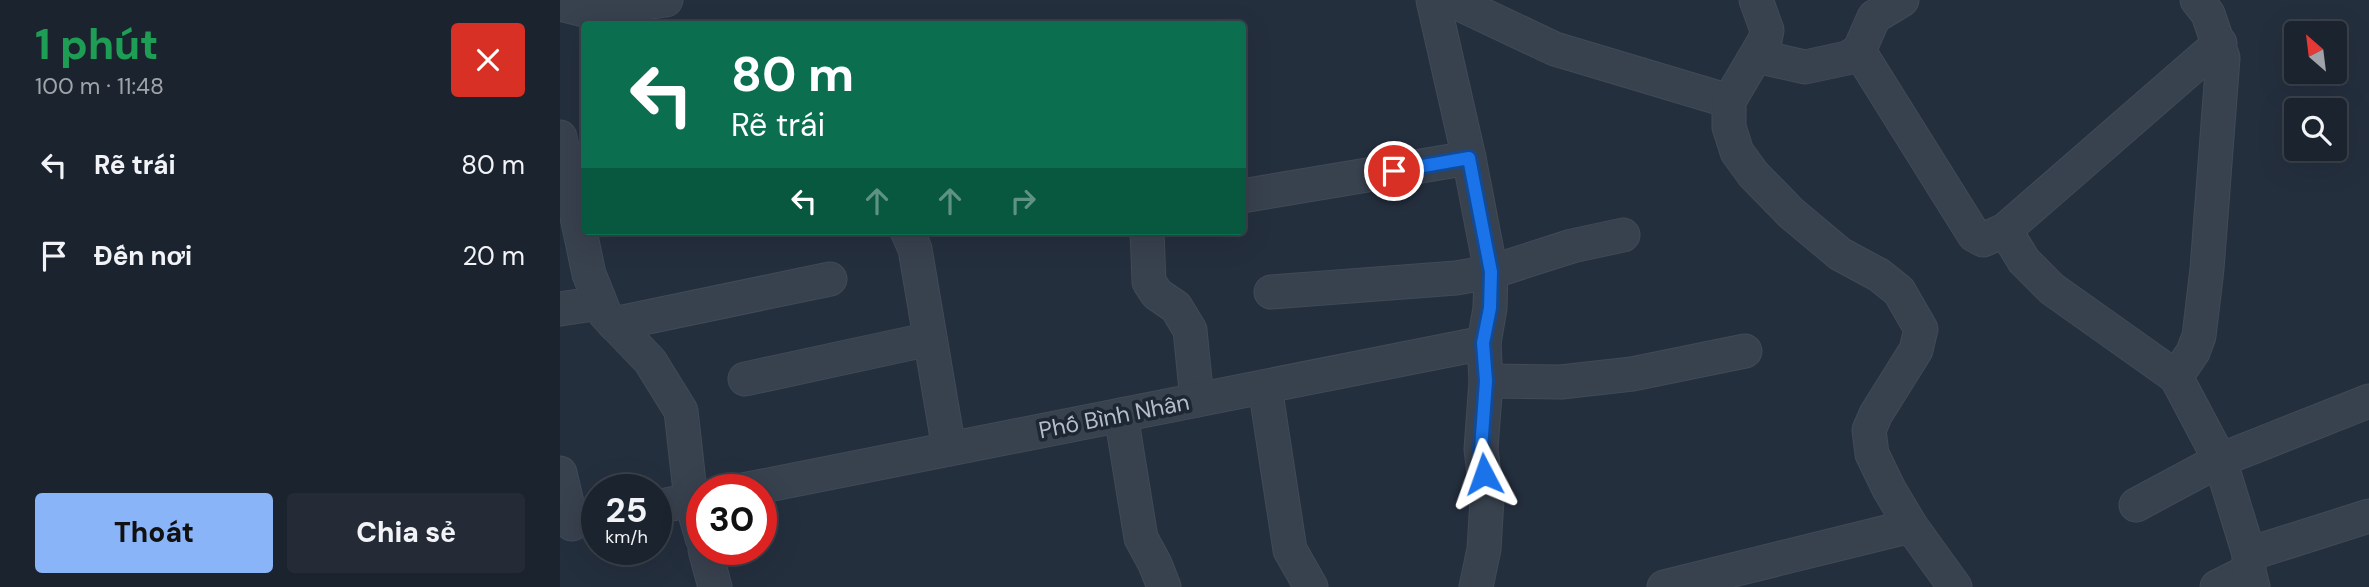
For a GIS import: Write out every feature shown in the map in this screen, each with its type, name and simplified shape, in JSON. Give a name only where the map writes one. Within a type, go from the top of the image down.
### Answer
[{"type":"street","points":[[560,4],[588,10],[666,0]]},
{"type":"street","points":[[1433,0],[1469,158],[1491,272],[1490,308],[1483,343],[1486,381],[1481,449],[1487,499],[1483,549],[1476,587]]},
{"type":"street","points":[[1451,0],[1555,49],[1729,101]]},
{"type":"street","points":[[1756,0],[1767,30],[1765,40],[1729,101],[1729,127],[1737,152],[1753,174],[1791,213],[1840,254],[1880,275],[1899,291],[1921,329],[1916,350],[1869,430],[1872,454],[1910,526],[1955,587]]},
{"type":"street","points":[[1756,56],[1805,67],[1847,58],[1859,51],[1874,17],[1902,0]]},
{"type":"street","points":[[2176,377],[2193,352],[2199,336],[2223,58],[2208,14],[2197,0]]},
{"type":"street","points":[[1859,51],[1974,235],[1983,240],[2005,230],[2220,43]]},
{"type":"street","points":[[580,211],[560,136],[581,131]]},
{"type":"street","points":[[1246,195],[1469,158]]},
{"type":"street","points":[[2005,230],[2024,261],[2052,289],[2176,377],[2220,460],[2250,571]]},
{"type":"street","points":[[583,235],[589,274],[607,313],[650,361],[681,411],[692,474]]},
{"type":"street","points":[[908,235],[915,249],[949,449]]},
{"type":"street","points":[[1147,235],[1149,282],[1157,295],[1176,307],[1190,330],[1197,400]]},
{"type":"street","points":[[1271,292],[1456,278],[1491,272],[1572,246],[1623,235]]},
{"type":"street","points":[[560,309],[607,313],[830,279]]},
{"type":"street","points":[[745,379],[930,339]]},
{"type":"street","name":"Phố Bình Nhân","points":[[777,483],[1483,343]]},
{"type":"street","points":[[1486,381],[1561,382],[1632,374],[1745,351]]},
{"type":"street","points":[[1265,387],[1290,550],[1311,587]]},
{"type":"street","points":[[2136,505],[2220,460],[2369,401]]},
{"type":"street","points":[[1121,415],[1141,538],[1164,587]]},
{"type":"street","points":[[560,473],[576,523]]},
{"type":"street","points":[[2217,587],[2369,516]]},
{"type":"street","points":[[1664,587],[1910,526]]},
{"type":"street","points":[[709,565],[715,587]]},
{"type":"route","points":[[1394,171],[1469,158],[1491,272],[1490,308],[1483,343],[1486,381],[1481,449],[1484,474]]}]
